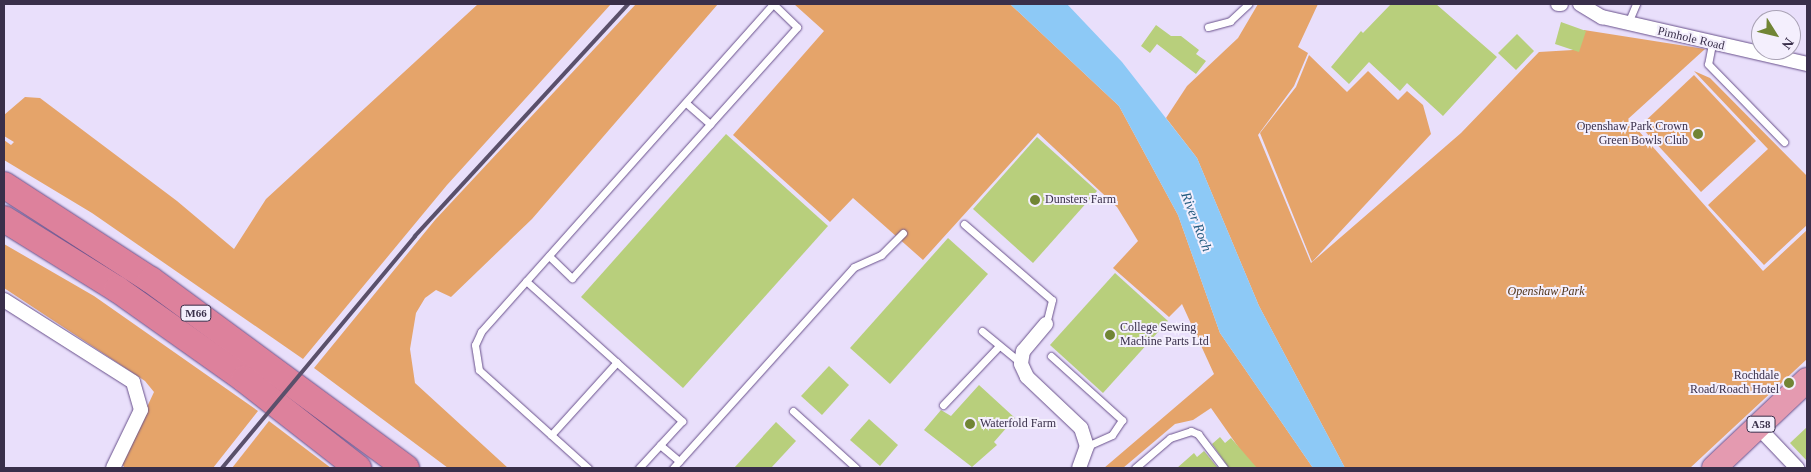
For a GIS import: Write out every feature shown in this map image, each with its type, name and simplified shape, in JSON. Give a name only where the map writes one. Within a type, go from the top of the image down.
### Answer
[{"type":"highway","name":"M66","points":[[4,184],[151,280],[383,449],[406,468]]},
{"type":"highway","name":"M66","points":[[4,219],[117,289],[244,380],[358,468]]},
{"type":"highway","name":"A58","points":[[1714,468],[1807,380]]},
{"type":"highway","name":"M66","points":[[383,449],[415,468]]},
{"type":"street","name":"Pimhole Road","points":[[1580,4],[1602,17],[1628,24],[1807,64]]},
{"type":"street","points":[[4,300],[133,382],[141,410],[113,468]]},
{"type":"street","points":[[1046,324],[1023,351],[1021,364],[1027,377],[1075,418],[1087,446],[1079,468]]},
{"type":"street","points":[[1758,427],[1797,468]]},
{"type":"lane","points":[[549,256],[572,278],[797,27],[773,4],[481,332],[475,345],[479,370],[588,468]]},
{"type":"lane","points":[[1208,27],[1230,21],[1248,4]]},
{"type":"lane","points":[[1628,24],[1636,4]]},
{"type":"lane","points":[[1712,44],[1708,64],[1784,142]]},
{"type":"lane","points":[[686,103],[710,124]]},
{"type":"lane","points":[[964,224],[1052,300],[1046,324]]},
{"type":"lane","points":[[673,468],[854,267],[881,255],[903,233]]},
{"type":"lane","points":[[526,281],[682,421],[639,468]]},
{"type":"lane","points":[[982,331],[1021,364]]},
{"type":"lane","points":[[943,405],[999,346]]},
{"type":"lane","points":[[1051,356],[1122,420],[1112,435],[1087,446]]},
{"type":"lane","points":[[551,435],[616,362]]},
{"type":"lane","points":[[793,410],[856,468]]},
{"type":"lane","points":[[1135,468],[1170,438],[1191,431],[1198,434],[1224,468]]},
{"type":"lane","points":[[660,445],[679,461]]},
{"type":"green space","points":[[478,4],[611,4],[447,185],[303,359],[92,213],[4,160],[4,140],[11,145],[14,142],[4,136],[4,115],[25,97],[40,98],[177,201],[234,249],[266,199]]},
{"type":"green space","points":[[636,4],[718,4],[532,219],[451,297],[436,290],[425,298],[416,313],[410,349],[415,383],[508,468],[448,468],[314,368],[435,220]]},
{"type":"green space","points":[[794,4],[1010,4],[1119,106],[1178,215],[1220,333],[1313,468],[1253,468],[1211,408],[1193,420],[1175,424],[1123,468],[1104,468],[1214,374],[1182,304],[1169,317],[1113,268],[1138,241],[1117,207],[1038,133],[923,260],[853,198],[830,222],[733,135],[824,31]]},
{"type":"green space","name":"Openshaw Park","points":[[1258,4],[1318,4],[1298,47],[1308,53],[1294,86],[1258,135],[1311,263],[1461,133],[1539,52],[1573,50],[1580,45],[1584,30],[1705,49],[1628,119],[1763,271],[1807,230],[1807,359],[1690,468],[1345,468],[1259,306],[1197,158],[1166,118],[1187,86],[1238,38]]},
{"type":"green space","points":[[1309,55],[1347,92],[1368,71],[1398,100],[1407,91],[1423,105],[1431,134],[1312,262],[1260,133],[1296,87]]},
{"type":"green space","points":[[1694,71],[1710,78],[1807,176],[1807,225],[1764,265],[1708,205],[1768,149]]},
{"type":"green space","name":"Openshaw Park Crown Green Bowls Club","points":[[1694,75],[1756,141],[1701,192],[1640,126]]},
{"type":"green space","points":[[4,244],[94,296],[258,411],[213,468],[125,468],[121,463],[154,392],[145,381],[4,288]]},
{"type":"green space","points":[[269,421],[331,468],[232,468]]},
{"type":"water","name":"River Roch","points":[[1010,4],[1067,4],[1122,62],[1197,158],[1259,306],[1345,468],[1313,468],[1220,333],[1178,215],[1119,106]]},
{"type":"building","points":[[1391,4],[1436,4],[1497,57],[1443,116],[1407,83],[1400,91],[1369,62],[1349,84],[1331,67],[1361,31],[1363,33]]},
{"type":"building","points":[[1561,22],[1586,31],[1579,52],[1555,44]]},
{"type":"building","points":[[1156,25],[1171,36],[1181,36],[1199,50],[1196,54],[1206,61],[1196,74],[1157,44],[1150,53],[1141,46]]},
{"type":"building","points":[[1517,34],[1534,51],[1516,70],[1498,53]]},
{"type":"building","points":[[726,134],[828,226],[683,388],[581,297]]},
{"type":"building","points":[[1037,137],[1097,191],[1033,263],[973,209]]},
{"type":"building","points":[[948,238],[988,274],[890,384],[850,348]]},
{"type":"building","points":[[1115,273],[1168,321],[1103,393],[1050,345]]},
{"type":"building","points":[[829,366],[849,385],[822,415],[801,396]]},
{"type":"building","name":"Waterfold Farm","points":[[979,385],[1015,418],[994,442],[997,445],[972,467],[924,430],[941,410],[951,416]]},
{"type":"building","points":[[869,419],[898,445],[880,466],[850,440]]},
{"type":"building","points":[[776,422],[796,441],[771,468],[734,468]]},
{"type":"building","points":[[1807,427],[1807,461],[1790,443]]},
{"type":"building","points":[[1220,437],[1225,443],[1231,438],[1257,468],[1229,468],[1212,444]]},
{"type":"building","points":[[1204,451],[1218,468],[1177,468],[1194,453],[1197,457]]},
{"type":"railway","points":[[222,468],[415,236],[628,4]]},
{"type":"place","name":"Openshaw Park Crown Green Bowls Club","points":[[1698,134]]},
{"type":"place","name":"Dunsters Farm","points":[[1035,200]]},
{"type":"place","name":"College Sewing Machine Parts Ltd","points":[[1110,335]]},
{"type":"place","name":"Rochdale Road/Roach Hotel","points":[[1789,383]]},
{"type":"place","name":"Waterfold Farm","points":[[970,424]]}]
